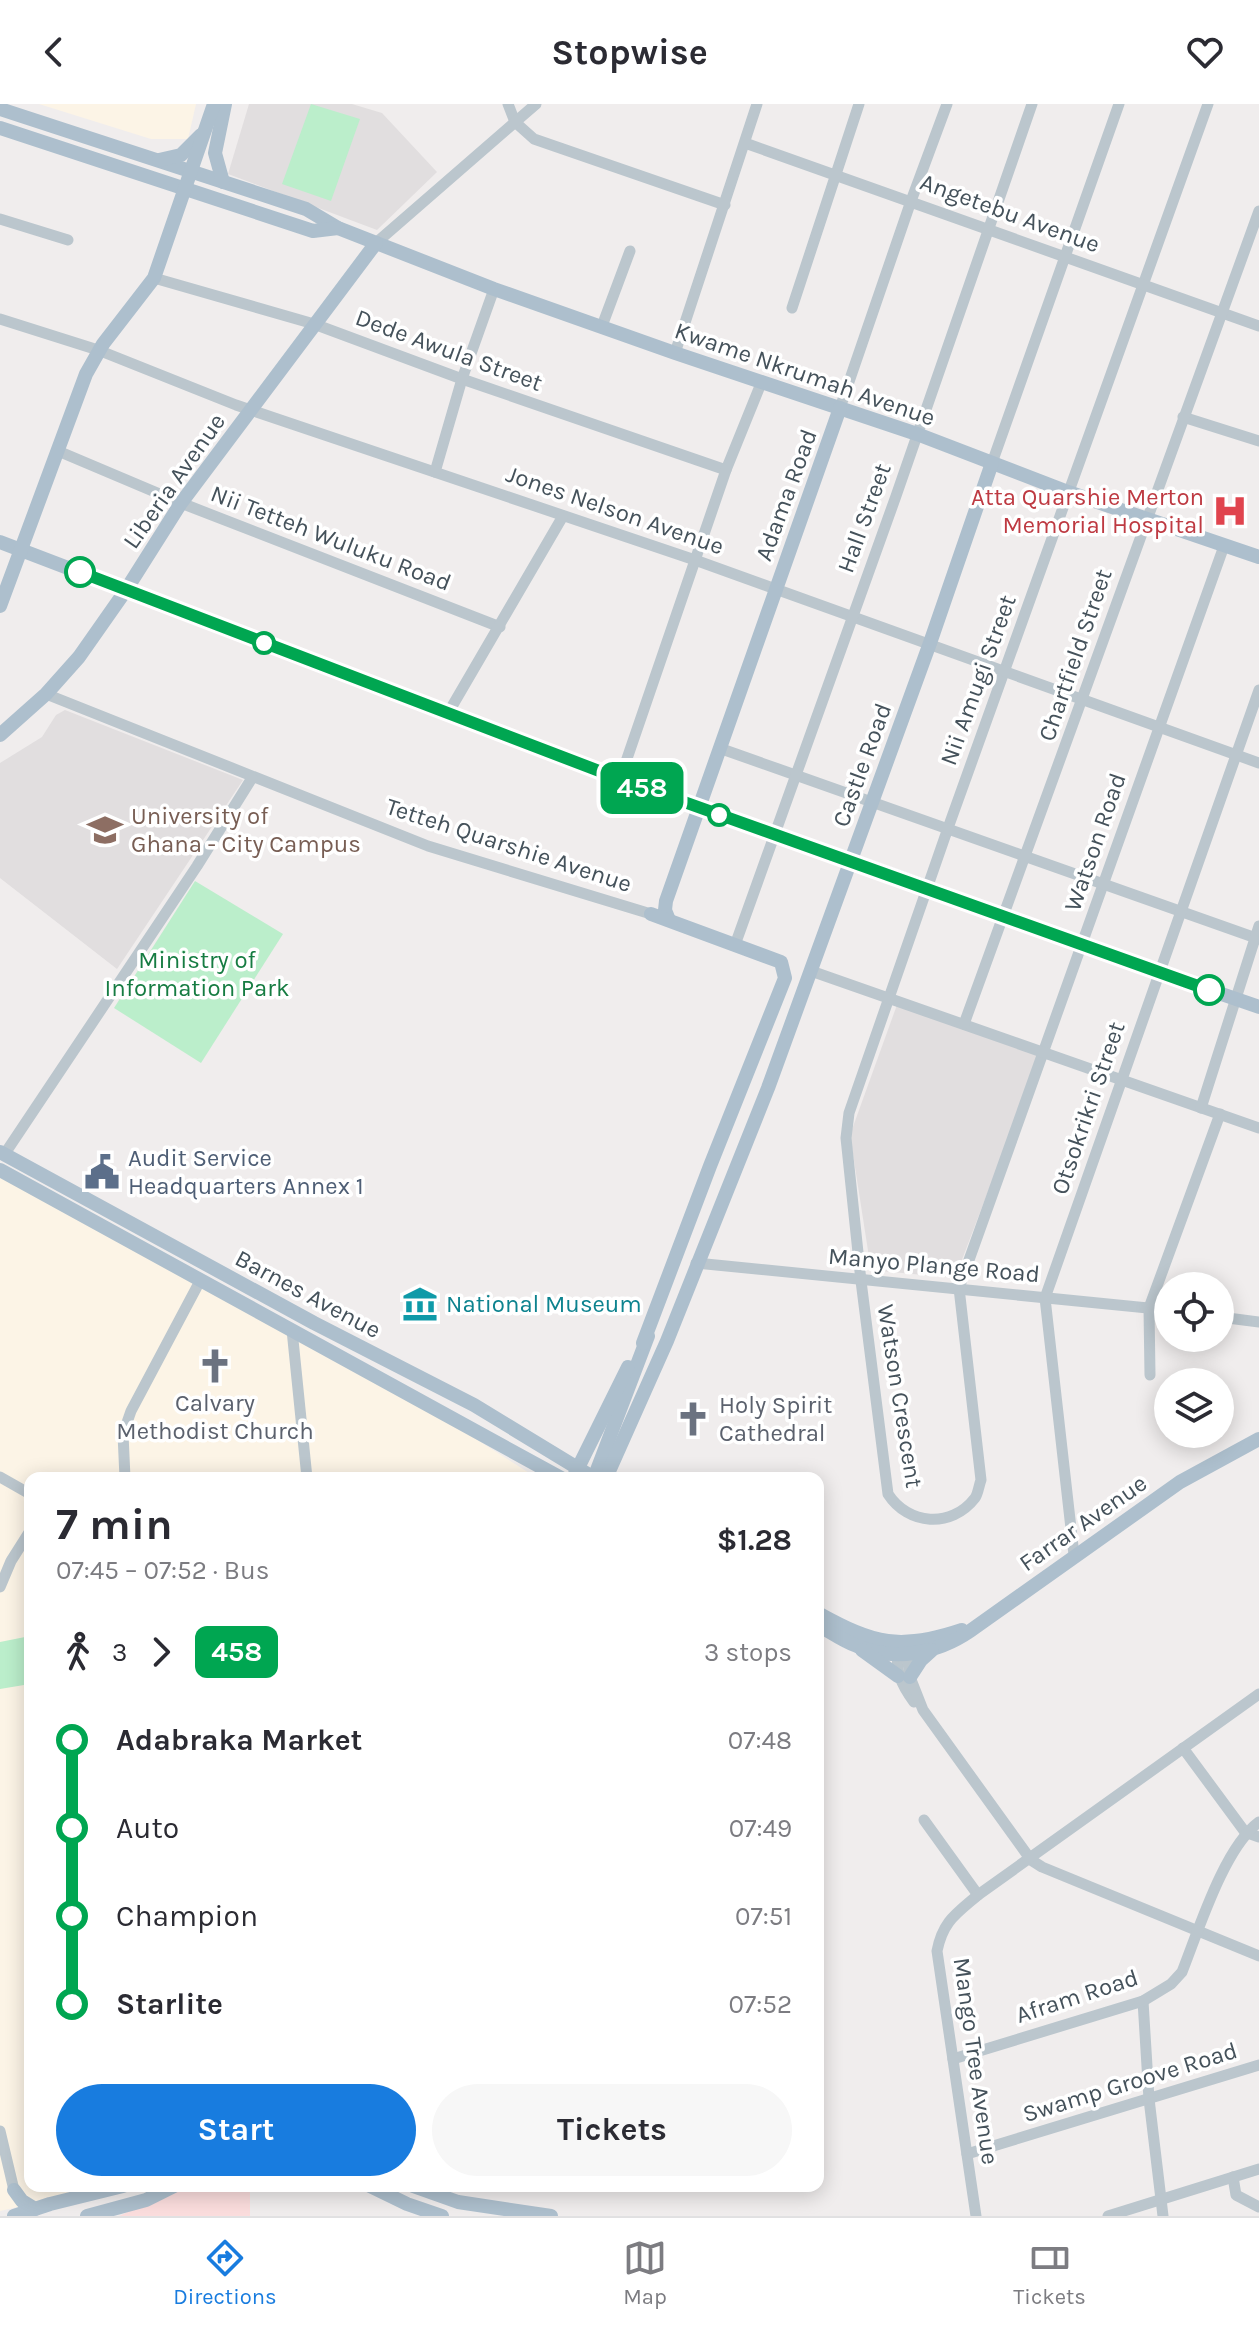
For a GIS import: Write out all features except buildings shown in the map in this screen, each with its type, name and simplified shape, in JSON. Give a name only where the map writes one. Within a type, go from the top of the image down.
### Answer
[{"type":"main road","points":[[0,606],[98,350],[154,278],[214,104]]},
{"type":"main road","points":[[223,182],[215,153],[225,104]]},
{"type":"main road","name":"Kwame Nkrumah Avenue","points":[[0,109],[306,209],[338,228],[494,289],[917,434],[1068,492],[1259,557]]},
{"type":"main road","name":"Kwame Nkrumah Avenue","points":[[0,128],[313,231],[338,228]]},
{"type":"main road","points":[[157,160],[181,155],[204,132]]},
{"type":"main road","name":"Liberia Avenue","points":[[0,735],[46,694],[79,657],[181,503],[376,243]]},
{"type":"main road","name":"Adama Road","points":[[669,920],[666,901],[840,408]]},
{"type":"main road","name":"Castle Road","points":[[612,1472],[768,1088],[992,463]]},
{"type":"main road","points":[[0,542],[620,779],[1259,1007]]},
{"type":"main road","name":"Adama Road","points":[[651,914],[666,901]]},
{"type":"main road","name":"Tetteh Quarshie Avenue","points":[[651,914],[781,962],[785,978],[746,1078]]},
{"type":"main road","points":[[596,1472],[746,1078],[768,1088]]},
{"type":"main road","name":"Barnes Avenue","points":[[2,1154],[314,1323],[447,1391],[552,1453],[574,1472]]},
{"type":"main road","name":"Barnes Avenue","points":[[0,1170],[552,1472]]},
{"type":"main road","points":[[578,1472],[632,1359],[648,1336]]},
{"type":"main road","name":"Farrar Avenue","points":[[933,1650],[953,1642],[1180,1482],[1259,1439]]},
{"type":"main road","points":[[552,1453],[570,1454],[589,1445]]},
{"type":"main road","points":[[539,1464],[546,1472]]},
{"type":"main road","points":[[824,1616],[865,1637],[902,1649]]},
{"type":"main road","name":"Farrar Avenue","points":[[902,1649],[978,1624]]},
{"type":"main road","points":[[824,1628],[904,1677],[933,1650]]},
{"type":"main road","points":[[858,1647],[933,1650]]},
{"type":"main road","points":[[14,2190],[22,2201],[35,2209]]},
{"type":"main road","points":[[5,2216],[11,2207],[14,2190]]},
{"type":"main road","points":[[14,2216],[100,2192]]},
{"type":"main road","points":[[87,2216],[134,2204],[161,2192]]},
{"type":"main road","points":[[382,2192],[442,2216]]},
{"type":"main road","points":[[430,2192],[458,2202],[551,2216]]},
{"type":"street","points":[[220,124],[236,104]]},
{"type":"street","points":[[508,104],[515,122],[534,139],[725,205]]},
{"type":"street","points":[[376,243],[536,104]]},
{"type":"street","points":[[792,308],[859,104]]},
{"type":"street","name":"Adama Road","points":[[840,408],[947,104]]},
{"type":"street","name":"Hall Street","points":[[735,945],[1032,104]]},
{"type":"street","name":"Castle Road","points":[[992,463],[1119,104]]},
{"type":"street","name":"Nii Amugi Street","points":[[861,1281],[846,1138],[849,1113],[1208,104]]},
{"type":"street","points":[[675,353],[745,143],[754,105]]},
{"type":"street","name":"Angetebu Avenue","points":[[745,143],[1259,326]]},
{"type":"street","name":"Chartfield Street","points":[[964,1024],[1259,212]]},
{"type":"street","points":[[0,219],[68,240]]},
{"type":"street","points":[[602,326],[630,251]]},
{"type":"street","name":"Dede Awula Street","points":[[154,278],[314,324],[462,379],[726,470]]},
{"type":"street","points":[[435,472],[462,379],[494,289]]},
{"type":"street","name":"Jones Nelson Avenue","points":[[0,319],[98,350],[251,409],[695,560],[1259,763]]},
{"type":"street","points":[[620,779],[726,470],[762,381]]},
{"type":"street","points":[[1183,417],[1259,441]]},
{"type":"street","name":"Nii Tetteh Wuluku Road","points":[[58,451],[181,503],[500,627]]},
{"type":"street","points":[[447,715],[563,516]]},
{"type":"street","name":"Watson Road","points":[[959,1288],[1224,546]]},
{"type":"street","name":"Otsokrikri Street","points":[[1074,1555],[1045,1298],[1259,690]]},
{"type":"street","name":"Tetteh Quarshie Avenue","points":[[46,694],[428,846],[651,914]]},
{"type":"street","points":[[719,748],[1181,912],[1258,935],[1234,999],[1201,1108]]},
{"type":"street","points":[[2,1154],[197,866],[252,778]]},
{"type":"street","points":[[811,971],[1259,1128]]},
{"type":"street","points":[[1150,1375],[1149,1308],[1220,1114]]},
{"type":"street","name":"Manyo Plange Road","points":[[696,1263],[1154,1309]]},
{"type":"street","points":[[125,1472],[123,1434],[131,1411],[200,1281]]},
{"type":"street","name":"Watson Crescent","points":[[861,1281],[888,1494],[900,1508],[918,1518],[932,1521],[958,1512],[976,1497],[981,1480],[959,1288]]},
{"type":"street","points":[[1234,1319],[1259,1322]]},
{"type":"street","points":[[292,1330],[306,1472]]},
{"type":"street","points":[[0,1477],[24,1491]]},
{"type":"street","points":[[0,1587],[24,1540]]},
{"type":"street","points":[[902,1649],[904,1677],[923,1710],[1031,1860],[1259,1956]]},
{"type":"street","name":"Mango Tree Avenue","points":[[976,2216],[937,1951],[940,1933],[947,1921],[978,1895],[1259,1694]]},
{"type":"street","points":[[1183,1748],[1245,1832],[1259,1837]]},
{"type":"street","points":[[924,1820],[978,1895]]},
{"type":"street","name":"Afram Road","points":[[953,2059],[1143,2001],[1178,1977],[1230,1856],[1245,1832],[1259,1822]]},
{"type":"street","points":[[1143,2001],[1149,2099],[1163,2216]]},
{"type":"street","name":"Swamp Groove Road","points":[[967,2154],[1259,2065]]},
{"type":"street","points":[[0,2131],[14,2190]]},
{"type":"street","points":[[1108,2216],[1259,2169]]},
{"type":"street","points":[[1233,2177],[1236,2195],[1259,2207]]},
{"type":"shaded area","points":[[39,104],[196,104],[188,139],[151,139]]},
{"type":"shaded area","points":[[249,104],[352,104],[382,113],[437,172],[377,230],[228,174]]},
{"type":"shaded area","name":"University of Ghana - City Campus","points":[[65,710],[243,780],[117,969],[0,878],[0,763],[42,737],[56,715]]},
{"type":"shaded area","points":[[898,1002],[1040,1055],[955,1278],[871,1270],[850,1135]]},
{"type":"shaded area","points":[[0,1175],[460,1429],[528,1472],[24,1472],[24,2192],[84,2192],[0,2211]]},
{"type":"shaded area","points":[[173,2192],[250,2192],[250,2216],[119,2216]]},
{"type":"green space","points":[[311,104],[360,119],[331,201],[282,184]]},
{"type":"green space","name":"Ministry of Information Park","points":[[195,881],[283,934],[201,1063],[114,1008]]},
{"type":"green space","points":[[24,1637],[24,1685],[0,1689],[0,1642]]},
{"type":"bus line","name":"458","points":[[80,572],[447,715],[1209,990]]},
{"type":"place","name":"Atta Quarshie Merton Memorial Hospital","points":[[1230,511]]},
{"type":"place","name":"University of Ghana - City Campus","points":[[105,830]]},
{"type":"place","name":"Audit Service Headquarters Annex 1","points":[[102,1172]]},
{"type":"place","name":"National Museum","points":[[420,1304]]},
{"type":"place","name":"Calvary Methodist Church","points":[[215,1366]]},
{"type":"place","name":"Holy Spirit Cathedral","points":[[693,1419]]}]
